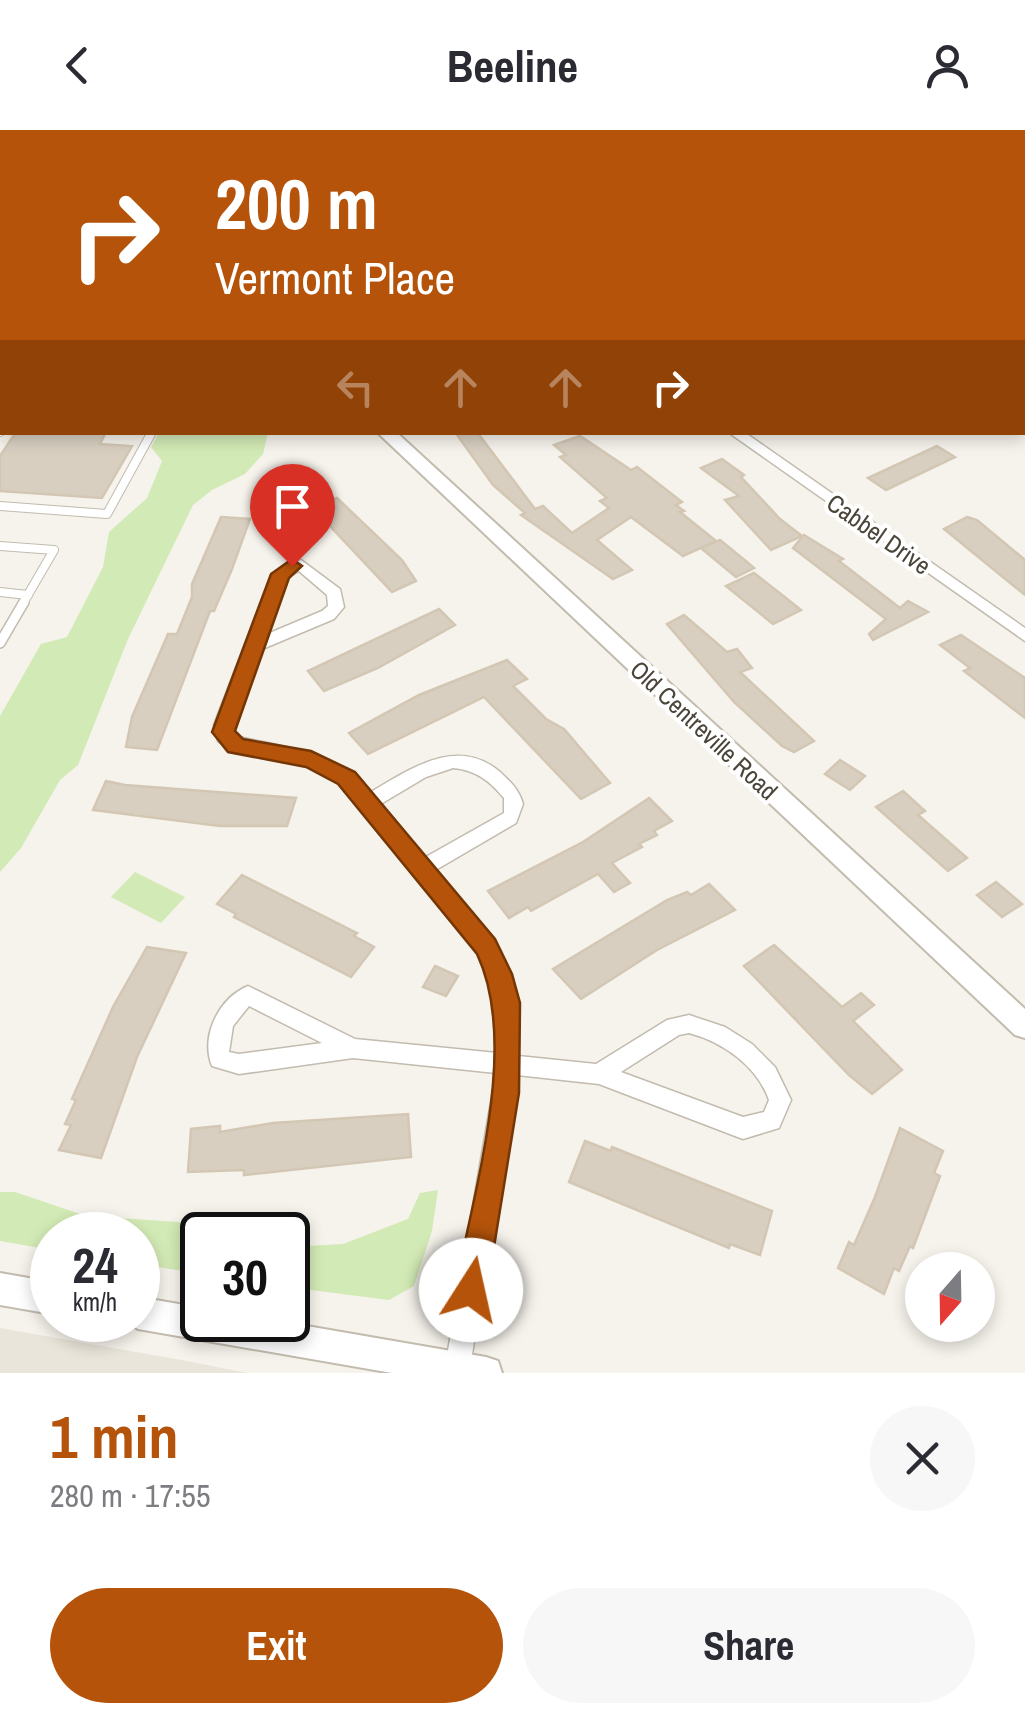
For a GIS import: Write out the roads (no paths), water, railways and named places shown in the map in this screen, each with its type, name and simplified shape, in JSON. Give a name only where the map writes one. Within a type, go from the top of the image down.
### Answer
[{"type":"street","name":"Old Centreville Road","points":[[388,435],[1025,1026]]},
{"type":"street","name":"Cabbel Drive","points":[[738,435],[1025,636]]},
{"type":"street","points":[[160,1317],[472,1370],[508,1063],[506,1003],[499,974],[486,946],[346,778],[311,760],[227,741],[223,725],[253,647],[285,569],[310,568],[335,593],[336,607],[328,615],[253,647]]},
{"type":"street","points":[[368,802],[442,763],[463,759],[486,766],[512,794],[515,806],[510,818],[423,868]]},
{"type":"street","points":[[353,1048],[248,995],[225,1021],[217,1050],[220,1059],[239,1064],[353,1048],[600,1074],[743,1128],[771,1121],[780,1100],[770,1075],[720,1034],[689,1024],[674,1027],[600,1074]]},
{"type":"street","points":[[0,1289],[30,1294]]},
{"type":"lane","points":[[0,506],[108,514],[150,435]]},
{"type":"lane","points":[[0,546],[54,550],[0,643]]},
{"type":"lane","points":[[0,592],[28,594]]}]
